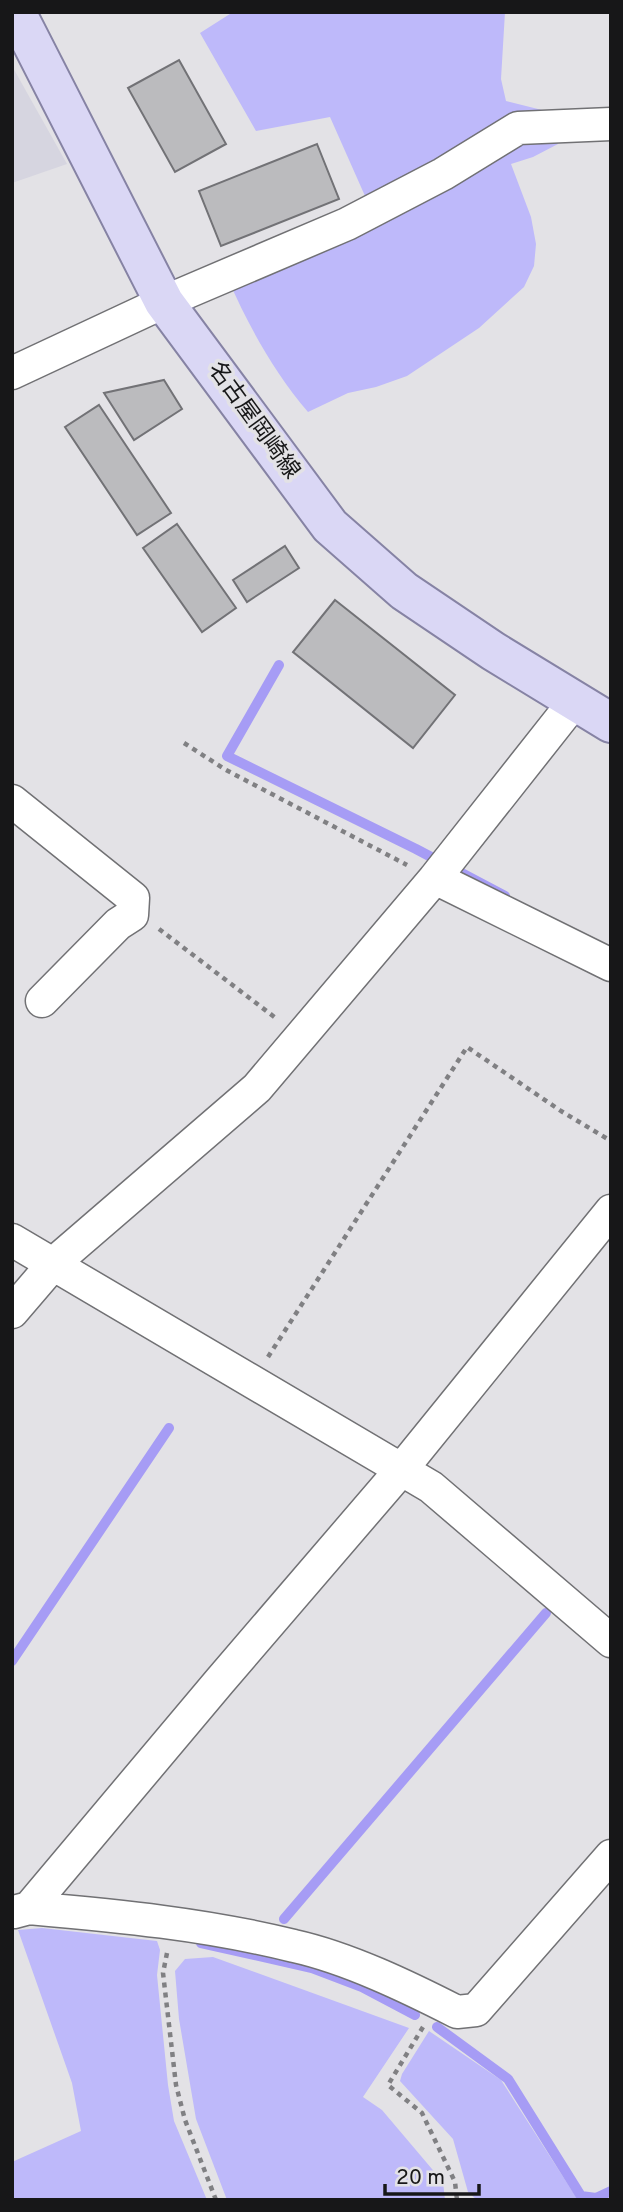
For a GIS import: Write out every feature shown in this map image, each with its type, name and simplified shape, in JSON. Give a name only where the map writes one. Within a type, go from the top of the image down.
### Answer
[{"type":"main road","name":"名古屋岡崎線","points":[[16,12],[164,302],[330,526],[404,591],[493,651],[611,723]]},
{"type":"street","points":[[12,373],[164,302],[347,224],[443,174],[518,128],[611,124]]},
{"type":"street","points":[[12,1312],[54,1263],[257,1088],[435,878],[574,702]]},
{"type":"street","points":[[12,801],[133,898],[132,915],[118,924],[42,1002]]},
{"type":"street","points":[[435,878],[611,965]]},
{"type":"street","points":[[21,1910],[401,1470],[611,1211]]},
{"type":"street","points":[[12,1240],[431,1487],[611,1641]]},
{"type":"street","points":[[21,1910],[174,1922],[296,1946],[353,1966],[457,2012],[476,2010],[611,1856]]},
{"type":"path","points":[[184,743],[226,770],[435,878]]},
{"type":"path","points":[[132,915],[144,918],[300,1037]]},
{"type":"path","points":[[253,1381],[447,1074],[467,1047],[561,1111],[611,1141]]},
{"type":"path","points":[[174,1922],[163,1973],[176,2084],[185,2120],[216,2200]]},
{"type":"path","points":[[437,2002],[388,2085],[422,2113],[455,2182],[457,2200]]},
{"type":"shaded area","points":[[233,12],[505,12],[501,79],[506,101],[554,113],[558,144],[533,157],[511,164],[531,217],[536,244],[534,266],[524,287],[479,328],[407,376],[348,393],[308,412],[263,348],[228,279],[369,205],[330,117],[256,131],[200,33]]},
{"type":"shaded area","points":[[12,66],[67,164],[12,183]]},
{"type":"shaded area","points":[[42,1928],[157,1941],[160,1950],[157,1975],[174,2121],[207,2200],[12,2200],[12,2162],[81,2131],[72,2083],[18,1930]]},
{"type":"shaded area","points":[[213,1957],[409,2028],[363,2097],[382,2110],[443,2182],[445,2200],[227,2200],[196,2119],[179,2019],[175,1971],[185,1959]]},
{"type":"shaded area","points":[[429,2031],[501,2080],[578,2200],[477,2200],[468,2192],[453,2139],[400,2081]]},
{"type":"building","points":[[179,60],[226,144],[175,172],[128,88]]},
{"type":"building","points":[[317,144],[339,199],[221,246],[199,191]]},
{"type":"building","points":[[164,380],[182,409],[134,440],[104,393]]},
{"type":"building","points":[[99,405],[171,513],[137,535],[65,427]]},
{"type":"building","points":[[177,524],[236,608],[202,632],[143,548]]},
{"type":"building","points":[[285,546],[299,568],[247,602],[233,580]]},
{"type":"building","points":[[335,600],[455,695],[413,748],[293,652]]},
{"type":"waterway","points":[[279,665],[227,756],[505,896]]},
{"type":"waterway","points":[[12,1661],[169,1428]]},
{"type":"waterway","points":[[284,1919],[546,1613]]},
{"type":"waterway","points":[[201,1943],[312,1968],[362,1987],[415,2015]]},
{"type":"waterway","points":[[437,2027],[508,2079],[581,2196],[596,2198],[611,2191]]}]
